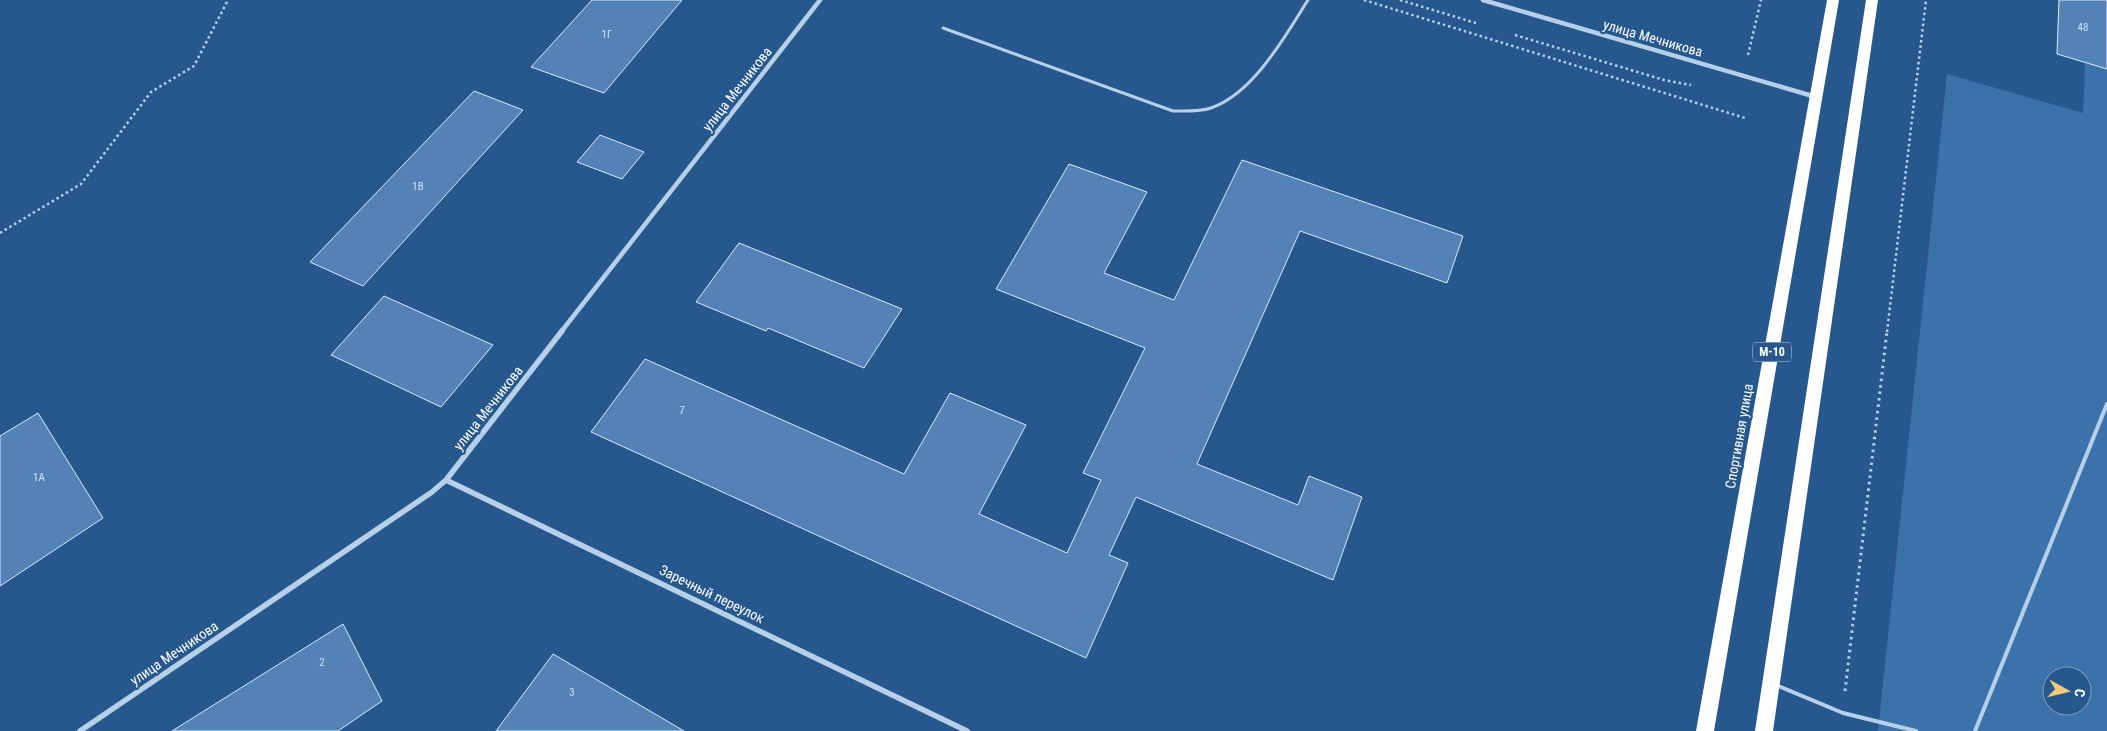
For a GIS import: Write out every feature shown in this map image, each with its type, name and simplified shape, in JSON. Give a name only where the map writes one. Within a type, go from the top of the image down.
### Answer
[{"type":"highway","name":"Спортивная улица","points":[[1705,731],[1833,0]]},
{"type":"highway","points":[[1764,731],[1872,0]]},
{"type":"street","name":"улица Мечникова","points":[[80,731],[432,492],[446,480],[820,0]]},
{"type":"street","name":"улица Мечникова","points":[[1483,0],[1816,97]]},
{"type":"street","name":"Заречный переулок","points":[[446,480],[967,731]]},
{"type":"lane","points":[[943,28],[1173,111],[1194,112],[1218,106],[1238,92],[1264,63],[1308,0]]},
{"type":"lane","points":[[1975,731],[2107,404]]},
{"type":"lane","points":[[1772,683],[1843,712],[1916,731]]},
{"type":"path","points":[[0,233],[81,184],[151,92],[194,66],[228,0]]},
{"type":"path","points":[[1364,0],[1745,118]]},
{"type":"path","points":[[1843,712],[1926,0]]},
{"type":"shaded area","points":[[2059,0],[2107,0],[2107,731],[1878,731],[1947,74],[2083,113],[2085,63],[2057,54]]},
{"type":"building","points":[[592,0],[682,0],[604,93],[531,67]]},
{"type":"building","points":[[2059,0],[2107,0],[2107,69],[2057,54]]},
{"type":"building","points":[[474,91],[523,110],[363,286],[310,262]]},
{"type":"building","points":[[600,135],[644,152],[622,179],[577,162]]},
{"type":"building","points":[[1242,160],[1463,236],[1447,283],[1300,231],[1197,464],[1298,505],[1309,476],[1362,497],[1333,580],[1136,497],[1109,555],[1128,563],[1086,658],[591,432],[645,359],[904,474],[950,393],[1026,425],[979,514],[1067,553],[1101,480],[1083,473],[1145,348],[996,289],[1069,164],[1147,192],[1104,273],[1174,300]]},
{"type":"building","points":[[739,243],[902,309],[864,368],[768,328],[766,331],[696,302]]},
{"type":"building","points":[[384,296],[493,345],[441,407],[331,355]]},
{"type":"building","points":[[38,413],[103,518],[0,586],[0,436]]},
{"type":"building","points":[[343,624],[382,701],[338,731],[172,731]]},
{"type":"building","points":[[553,654],[684,731],[496,731]]}]
